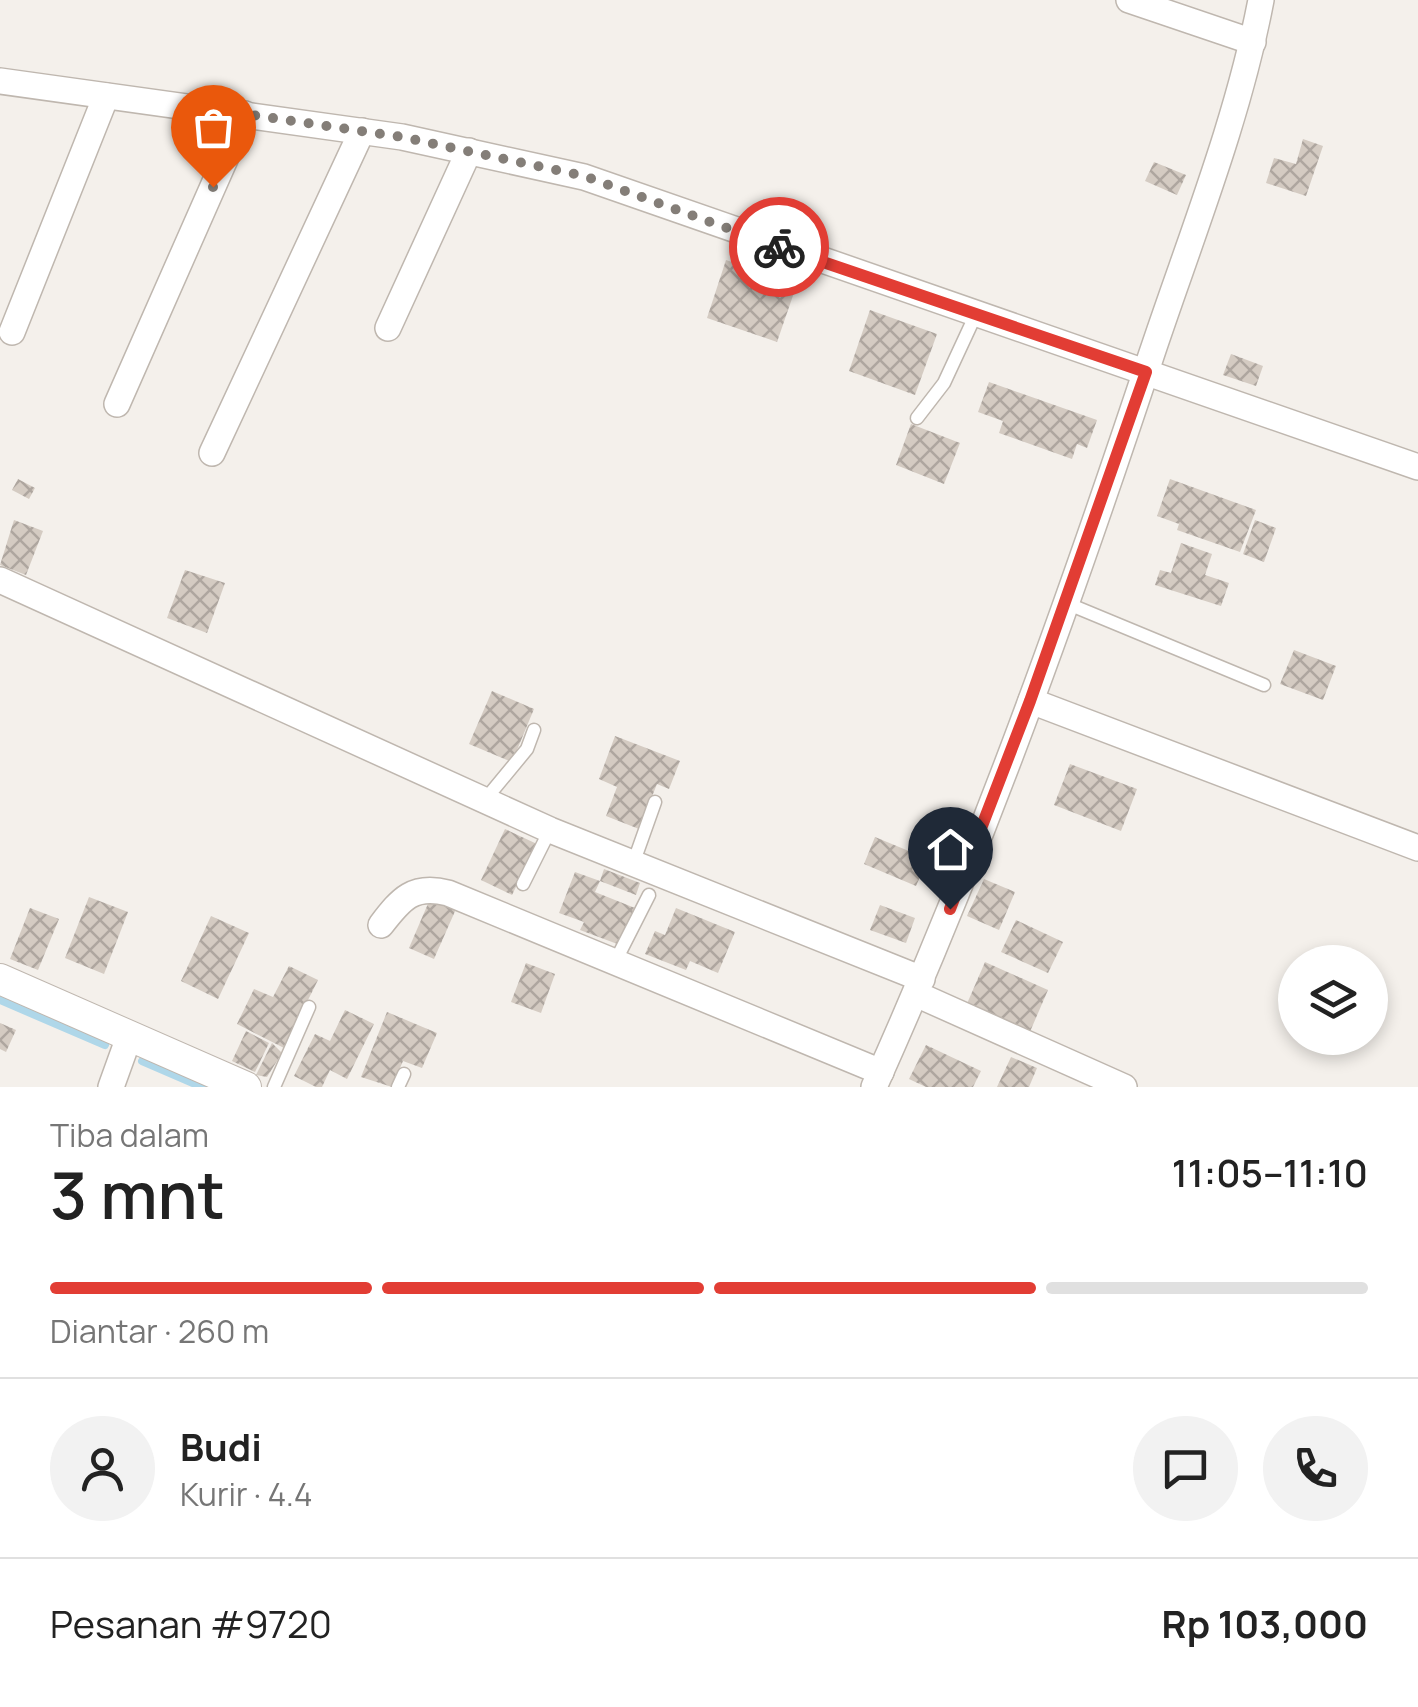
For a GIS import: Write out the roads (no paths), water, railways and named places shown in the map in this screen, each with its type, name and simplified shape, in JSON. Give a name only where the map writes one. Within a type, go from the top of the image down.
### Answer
[{"type":"street","points":[[1130,0],[1253,42]]},
{"type":"street","points":[[381,925],[403,897],[431,889],[615,962],[877,1080],[919,986],[1066,603],[1253,42],[1260,0]]},
{"type":"street","points":[[0,81],[362,132],[584,176],[1418,467]]},
{"type":"street","points":[[12,332],[106,96]]},
{"type":"street","points":[[116,404],[245,114]]},
{"type":"street","points":[[212,453],[362,132]]},
{"type":"street","points":[[388,328],[469,151]]},
{"type":"street","points":[[0,580],[484,801],[919,986],[1124,1087]]},
{"type":"street","points":[[1030,701],[1418,848]]},
{"type":"street","points":[[0,979],[246,1087]]},
{"type":"street","points":[[112,1087],[129,1036]]},
{"type":"lane","points":[[917,418],[944,383],[976,314]]},
{"type":"lane","points":[[1066,603],[1264,684]]},
{"type":"lane","points":[[484,801],[526,749],[534,730]]},
{"type":"lane","points":[[633,864],[656,802]]},
{"type":"lane","points":[[523,884],[550,830]]},
{"type":"lane","points":[[615,962],[649,895]]},
{"type":"lane","points":[[274,1087],[309,1007]]},
{"type":"waterway","points":[[0,1000],[105,1045]]},
{"type":"waterway","points":[[142,1061],[202,1087]]}]
